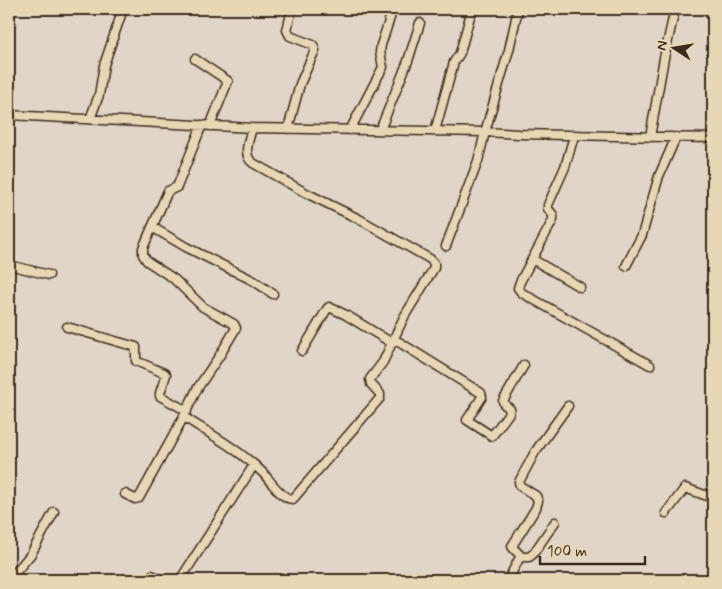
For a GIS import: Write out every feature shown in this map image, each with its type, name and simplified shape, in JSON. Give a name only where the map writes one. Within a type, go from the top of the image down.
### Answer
[{"type":"street","points":[[90,119],[99,95],[104,65],[123,9]]},
{"type":"street","points":[[288,129],[300,84],[315,50],[313,45],[288,34],[287,30],[292,9]]},
{"type":"street","points":[[350,130],[382,67],[381,46],[394,9]]},
{"type":"street","points":[[435,131],[454,62],[460,52],[472,9]]},
{"type":"street","points":[[446,246],[478,161],[509,50],[518,9]]},
{"type":"street","points":[[650,137],[675,9]]},
{"type":"street","points":[[380,130],[408,61],[420,23]]},
{"type":"street","points":[[125,494],[135,499],[139,498],[198,389],[235,330],[235,325],[203,307],[174,279],[146,261],[143,254],[143,248],[168,191],[177,187],[228,81],[195,59]]},
{"type":"street","points":[[9,115],[252,128],[713,138]]},
{"type":"street","points":[[68,327],[136,348],[136,361],[166,375],[160,396],[254,465],[272,485],[289,499],[295,498],[379,399],[380,394],[370,380],[383,362],[404,317],[434,268],[434,263],[430,258],[359,219],[306,194],[253,163],[249,160],[246,153],[252,128]]},
{"type":"street","points":[[574,136],[565,167],[548,205],[548,209],[553,215],[552,220],[518,285],[519,290],[650,365]]},
{"type":"street","points":[[626,266],[642,235],[659,176],[676,138]]},
{"type":"street","points":[[152,227],[192,250],[254,281],[273,294]]},
{"type":"street","points":[[532,259],[580,287]]},
{"type":"street","points":[[9,265],[49,275]]},
{"type":"street","points":[[302,351],[328,308],[346,315],[481,392],[482,397],[467,420],[492,436],[510,413],[510,409],[503,401],[524,365]]},
{"type":"street","points":[[555,522],[529,557],[522,556],[513,548],[512,546],[536,508],[538,501],[536,496],[520,486],[519,482],[534,452],[568,406]]},
{"type":"street","points":[[180,580],[254,465]]},
{"type":"street","points":[[666,513],[685,488],[713,498]]},
{"type":"street","points":[[9,580],[31,554],[54,512]]},
{"type":"street","points":[[508,580],[522,556]]},
{"type":"street","points":[[152,575],[161,580]]}]
